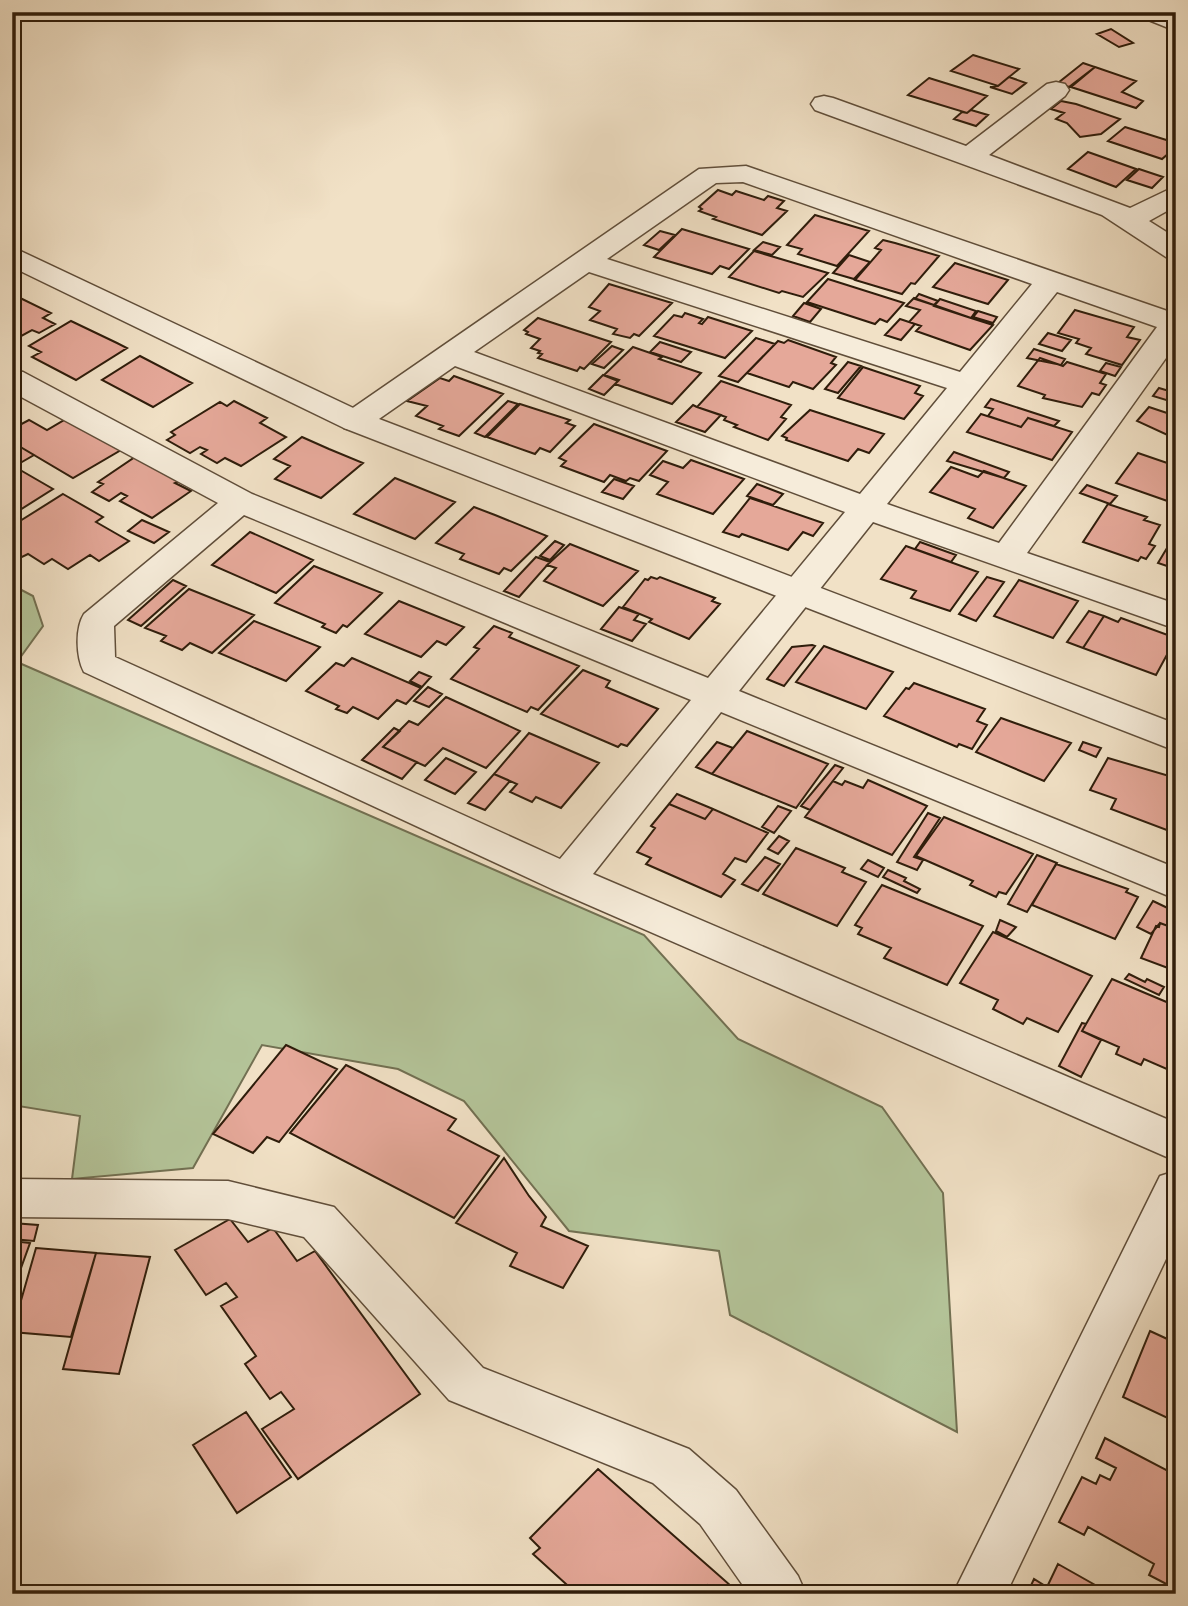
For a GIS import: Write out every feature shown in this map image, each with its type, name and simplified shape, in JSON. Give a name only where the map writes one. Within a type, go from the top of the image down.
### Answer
[{"type":"street","points":[[1150,12],[1176,24]]},
{"type":"street","points":[[969,157],[1056,90]]},
{"type":"street","points":[[824,104],[1112,209],[1176,251]]},
{"type":"street","points":[[355,421],[709,175],[746,174],[1175,324],[1006,558]]},
{"type":"street","points":[[1129,220],[1176,194]]},
{"type":"street","points":[[12,256],[355,421],[1176,738]]},
{"type":"street","points":[[585,261],[968,384]]},
{"type":"street","points":[[566,879],[1051,280]]},
{"type":"street","points":[[451,354],[868,509],[1176,617]]},
{"type":"street","points":[[18,389],[240,501],[1176,884]]},
{"type":"street","points":[[240,501],[96,622],[97,663],[566,879],[1176,1143]]},
{"type":"street","points":[[979,1594],[1176,1190]]},
{"type":"street","points":[[12,1198],[228,1200],[318,1221],[466,1384],[671,1466],[718,1507],[780,1594]]},
{"type":"green space","points":[[12,585],[33,596],[43,626],[17,662],[644,935],[738,1039],[882,1107],[943,1193],[957,1432],[730,1315],[719,1251],[569,1231],[464,1101],[398,1069],[262,1045],[193,1168],[72,1179],[80,1116],[12,1105]]},
{"type":"building","points":[[1111,29],[1133,43],[1119,47],[1097,34]]},
{"type":"building","points":[[973,55],[1019,69],[998,86],[951,71]]},
{"type":"building","points":[[1083,63],[1095,67],[1069,87],[1058,83]]},
{"type":"building","points":[[1095,67],[1136,81],[1122,92],[1143,101],[1136,108],[1071,87]]},
{"type":"building","points":[[1009,77],[1026,83],[1012,94],[990,87],[998,86]]},
{"type":"building","points":[[929,78],[987,96],[967,113],[908,95]]},
{"type":"building","points":[[1061,101],[1120,119],[1101,134],[1080,137],[1067,123],[1056,119],[1064,113],[1051,109]]},
{"type":"building","points":[[971,110],[988,115],[976,126],[954,119],[962,112]]},
{"type":"building","points":[[1125,127],[1176,143],[1176,147],[1162,159],[1108,141]]},
{"type":"building","points":[[1088,152],[1136,169],[1116,187],[1068,169]]},
{"type":"building","points":[[1139,169],[1163,177],[1152,188],[1127,180]]},
{"type":"building","points":[[718,190],[732,195],[736,191],[764,200],[768,196],[784,201],[777,208],[787,211],[762,235],[713,219],[716,217],[699,211],[702,209],[699,207]]},
{"type":"building","points":[[815,215],[869,231],[837,266],[798,254],[802,249],[787,245]]},
{"type":"building","points":[[682,229],[749,249],[729,269],[720,266],[712,274],[654,257]]},
{"type":"building","points":[[660,231],[675,235],[659,250],[644,245]]},
{"type":"building","points":[[883,240],[939,256],[915,284],[911,283],[902,294],[855,280],[881,250],[875,248]]},
{"type":"building","points":[[763,242],[780,247],[772,255],[754,250]]},
{"type":"building","points":[[754,251],[828,273],[803,297],[782,291],[779,293],[729,277]]},
{"type":"building","points":[[849,255],[870,262],[854,279],[833,273]]},
{"type":"building","points":[[955,263],[1008,280],[988,304],[933,287]]},
{"type":"building","points":[[828,279],[904,303],[887,322],[880,319],[875,324],[807,302]]},
{"type":"building","points":[[609,284],[672,303],[639,336],[634,334],[630,338],[613,334],[617,329],[590,320],[600,311],[589,307]]},
{"type":"building","points":[[12,294],[51,313],[43,318],[55,324],[39,333],[32,330],[12,341]]},
{"type":"building","points":[[919,294],[938,301],[934,305],[915,299]]},
{"type":"building","points":[[914,298],[993,325],[970,350],[916,331],[921,326],[909,322],[920,310],[906,306]]},
{"type":"building","points":[[940,299],[976,311],[971,318],[934,306]]},
{"type":"building","points":[[804,303],[821,309],[810,322],[793,316]]},
{"type":"building","points":[[1075,310],[1134,327],[1127,337],[1140,340],[1122,365],[1086,354],[1091,348],[1076,343],[1079,339],[1058,333]]},
{"type":"building","points":[[978,311],[997,317],[993,323],[973,317]]},
{"type":"building","points":[[685,313],[703,319],[699,323],[702,324],[708,317],[752,331],[725,358],[654,336],[674,315],[682,317]]},
{"type":"building","points":[[538,318],[611,342],[584,369],[580,367],[577,371],[538,358],[542,354],[538,353],[540,351],[531,348],[540,339],[526,334],[528,332],[524,330]]},
{"type":"building","points":[[900,319],[915,324],[901,340],[885,335]]},
{"type":"building","points":[[71,321],[127,348],[76,380],[32,357],[41,352],[29,346]]},
{"type":"building","points":[[1048,333],[1071,340],[1062,351],[1039,344]]},
{"type":"building","points":[[756,338],[775,344],[738,382],[719,376]]},
{"type":"building","points":[[788,340],[836,357],[831,363],[836,365],[813,389],[793,382],[789,387],[747,373],[778,341],[784,343]]},
{"type":"building","points":[[660,342],[691,352],[681,362],[650,352]]},
{"type":"building","points":[[612,346],[623,350],[604,368],[592,364]]},
{"type":"building","points":[[633,347],[701,373],[672,404],[615,384],[619,380],[604,375]]},
{"type":"building","points":[[1034,349],[1065,359],[1061,365],[1027,358]]},
{"type":"building","points":[[140,356],[192,383],[153,407],[102,380]]},
{"type":"building","points":[[1040,358],[1063,366],[1067,362],[1106,374],[1100,383],[1106,385],[1099,395],[1092,393],[1082,407],[1043,398],[1045,395],[1018,386]]},
{"type":"building","points":[[848,362],[861,366],[838,393],[825,389]]},
{"type":"building","points":[[1106,363],[1121,367],[1115,376],[1100,371]]},
{"type":"building","points":[[863,367],[920,386],[915,393],[923,396],[904,419],[838,398]]},
{"type":"building","points":[[603,375],[618,381],[604,395],[589,389]]},
{"type":"building","points":[[454,376],[503,394],[459,436],[439,429],[443,426],[416,416],[427,406],[407,401],[440,378],[449,381]]},
{"type":"building","points":[[721,381],[791,405],[781,417],[786,419],[768,440],[734,427],[737,425],[724,420],[726,417],[697,407]]},
{"type":"building","points":[[1159,388],[1176,393],[1176,403],[1153,396]]},
{"type":"building","points":[[991,399],[1059,421],[1054,426],[1028,418],[1021,427],[988,416],[993,409],[985,407]]},
{"type":"building","points":[[234,401],[267,418],[260,423],[286,437],[241,466],[225,458],[217,463],[201,454],[207,450],[200,447],[190,453],[167,440],[175,435],[171,432],[220,402],[227,406]]},
{"type":"building","points":[[508,401],[518,404],[485,437],[475,433]]},
{"type":"building","points":[[520,404],[570,420],[566,423],[575,426],[550,452],[540,448],[535,454],[487,437]]},
{"type":"building","points":[[693,405],[721,415],[705,432],[676,422]]},
{"type":"building","points":[[1149,407],[1176,416],[1174,438],[1137,421]]},
{"type":"building","points":[[810,410],[884,434],[869,453],[858,449],[848,461],[786,440],[787,438],[782,436]]},
{"type":"building","points":[[981,414],[1021,427],[1028,418],[1072,432],[1052,460],[967,432]]},
{"type":"building","points":[[66,419],[121,450],[73,478],[12,442],[12,429],[29,420],[47,430]]},
{"type":"building","points":[[594,424],[667,451],[639,481],[630,478],[626,481],[610,475],[604,482],[561,466],[566,461],[559,458]]},
{"type":"building","points":[[302,437],[363,463],[321,498],[275,479],[290,466],[274,459]]},
{"type":"building","points":[[12,442],[34,455],[15,466],[12,465]]},
{"type":"building","points":[[954,452],[1009,472],[1004,478],[947,461]]},
{"type":"building","points":[[1138,453],[1176,466],[1176,504],[1116,483]]},
{"type":"building","points":[[135,457],[180,481],[175,483],[191,491],[152,518],[120,501],[127,496],[121,493],[109,501],[92,492],[103,484],[98,482]]},
{"type":"building","points":[[691,460],[744,479],[713,514],[657,494],[668,482],[650,475],[663,461],[683,468]]},
{"type":"building","points":[[15,467],[53,489],[12,515],[12,469]]},
{"type":"building","points":[[951,467],[978,477],[984,471],[1026,486],[993,528],[968,518],[975,509],[930,492]]},
{"type":"building","points":[[395,478],[455,502],[415,539],[354,514]]},
{"type":"building","points":[[614,479],[634,486],[623,499],[602,492]]},
{"type":"building","points":[[757,484],[783,494],[773,505],[747,496]]},
{"type":"building","points":[[1087,485],[1117,496],[1110,504],[1080,493]]},
{"type":"building","points":[[63,494],[103,517],[96,522],[129,541],[99,561],[90,555],[68,569],[52,559],[44,564],[28,554],[22,557],[12,552],[12,526]]},
{"type":"building","points":[[750,498],[823,523],[813,536],[803,532],[788,550],[742,534],[739,537],[723,532]]},
{"type":"building","points":[[1108,504],[1147,517],[1144,520],[1160,525],[1149,544],[1155,546],[1146,559],[1141,557],[1138,561],[1083,542]]},
{"type":"building","points":[[474,507],[547,536],[511,571],[504,568],[499,574],[460,559],[464,554],[436,543]]},
{"type":"building","points":[[142,520],[169,532],[154,543],[128,531]]},
{"type":"building","points":[[250,532],[313,560],[276,593],[212,565]]},
{"type":"building","points":[[1176,533],[1176,569],[1158,563]]},
{"type":"building","points":[[555,541],[564,545],[550,560],[540,556]]},
{"type":"building","points":[[920,542],[956,555],[951,562],[915,549]]},
{"type":"building","points":[[570,544],[638,571],[603,606],[544,581],[556,568],[547,565]]},
{"type":"building","points":[[906,546],[978,572],[950,611],[911,598],[916,591],[881,579]]},
{"type":"building","points":[[536,557],[550,562],[519,597],[504,591]]},
{"type":"building","points":[[314,566],[382,593],[347,627],[343,625],[336,633],[322,627],[325,624],[275,603]]},
{"type":"building","points":[[660,577],[715,598],[712,601],[720,604],[689,639],[649,622],[652,619],[623,607],[645,579]]},
{"type":"building","points":[[987,577],[1004,582],[976,621],[959,614]]},
{"type":"building","points":[[173,580],[186,586],[141,626],[128,620]]},
{"type":"building","points":[[1019,580],[1078,601],[1053,638],[994,616]]},
{"type":"building","points":[[189,589],[254,615],[212,653],[190,643],[182,650],[161,641],[166,636],[145,628]]},
{"type":"building","points":[[399,601],[464,627],[446,645],[437,641],[421,657],[365,634]]},
{"type":"building","points":[[619,607],[639,614],[634,620],[646,624],[632,641],[601,629]]},
{"type":"building","points":[[1089,611],[1104,616],[1083,648],[1067,642]]},
{"type":"building","points":[[1104,616],[1118,622],[1121,618],[1176,638],[1156,675],[1083,648]]},
{"type":"building","points":[[254,621],[320,647],[286,681],[219,653]]},
{"type":"building","points":[[494,626],[512,633],[509,637],[579,666],[538,710],[531,707],[527,712],[451,679],[479,649],[474,647]]},
{"type":"building","points":[[815,646],[784,686],[767,679],[792,647]]},
{"type":"building","points":[[824,646],[893,672],[866,709],[796,682]]},
{"type":"building","points":[[352,658],[421,688],[406,704],[397,700],[378,719],[353,707],[347,713],[336,709],[339,706],[306,691],[336,663],[344,666]]},
{"type":"building","points":[[583,670],[610,681],[606,687],[658,709],[627,746],[621,744],[618,747],[541,714]]},
{"type":"building","points":[[419,672],[431,677],[422,687],[410,681]]},
{"type":"building","points":[[914,683],[985,709],[977,721],[987,725],[972,749],[959,744],[957,747],[884,716],[906,688],[909,689]]},
{"type":"building","points":[[428,687],[442,694],[429,707],[414,701]]},
{"type":"building","points":[[446,697],[520,731],[486,768],[443,748],[425,766],[383,747],[409,721],[418,725]]},
{"type":"building","points":[[1001,718],[1071,743],[1044,781],[976,752]]},
{"type":"building","points":[[394,728],[400,731],[383,747],[417,762],[402,779],[362,760]]},
{"type":"building","points":[[747,731],[828,764],[796,808],[712,774]]},
{"type":"building","points":[[529,733],[599,763],[561,808],[536,797],[532,802],[510,792],[517,784],[494,774]]},
{"type":"building","points":[[717,742],[733,748],[712,774],[696,767]]},
{"type":"building","points":[[1083,742],[1101,748],[1096,757],[1079,750]]},
{"type":"building","points":[[446,758],[476,772],[455,794],[425,780]]},
{"type":"building","points":[[1108,758],[1176,778],[1176,823],[1172,832],[1111,809],[1116,799],[1090,790]]},
{"type":"building","points":[[835,765],[843,768],[810,810],[801,806]]},
{"type":"building","points":[[494,774],[510,781],[485,810],[468,803]]},
{"type":"building","points":[[868,780],[927,806],[892,855],[805,817],[833,781],[842,785],[845,781],[863,788]]},
{"type":"building","points":[[677,794],[713,809],[705,819],[669,804]]},
{"type":"building","points":[[669,804],[705,819],[713,809],[768,833],[746,862],[735,858],[723,874],[735,880],[721,897],[646,864],[651,858],[637,852],[655,828],[651,826]]},
{"type":"building","points":[[778,806],[791,811],[774,833],[762,827]]},
{"type":"building","points":[[928,813],[940,818],[914,857],[923,860],[917,870],[897,862]]},
{"type":"building","points":[[944,817],[1033,854],[1006,894],[999,892],[996,897],[970,885],[973,881],[916,856]]},
{"type":"building","points":[[779,836],[789,841],[778,854],[768,849]]},
{"type":"building","points":[[796,848],[845,868],[842,872],[866,882],[837,926],[763,894]]},
{"type":"building","points":[[1037,855],[1057,863],[1027,912],[1008,904]]},
{"type":"building","points":[[765,857],[780,864],[758,891],[742,884]]},
{"type":"building","points":[[868,860],[884,868],[878,877],[861,869]]},
{"type":"building","points":[[1056,864],[1128,889],[1126,892],[1138,897],[1115,939],[1032,905]]},
{"type":"building","points":[[888,870],[906,878],[904,881],[920,889],[917,893],[883,877]]},
{"type":"building","points":[[882,885],[983,926],[947,985],[884,958],[891,948],[858,934],[862,928],[855,925]]},
{"type":"building","points":[[1153,901],[1176,912],[1168,926],[1160,923],[1151,934],[1137,927]]},
{"type":"building","points":[[1176,912],[1176,971],[1141,958],[1156,926],[1159,927],[1160,923],[1168,926]]},
{"type":"building","points":[[1000,920],[1016,927],[1007,937],[996,931]]},
{"type":"building","points":[[993,932],[1092,976],[1058,1032],[1027,1018],[1023,1024],[993,1009],[998,1000],[960,983]]},
{"type":"building","points":[[1129,974],[1164,987],[1159,995],[1125,979]]},
{"type":"building","points":[[1112,979],[1176,1006],[1176,1073],[1144,1059],[1141,1065],[1116,1054],[1119,1047],[1082,1031]]},
{"type":"building","points":[[1082,1023],[1086,1024],[1082,1031],[1101,1040],[1081,1077],[1059,1066]]},
{"type":"building","points":[[286,1045],[337,1069],[279,1142],[267,1137],[253,1153],[213,1134]]},
{"type":"building","points":[[346,1065],[456,1119],[448,1130],[499,1156],[454,1218],[290,1133]]},
{"type":"building","points":[[504,1158],[546,1217],[541,1226],[588,1246],[563,1288],[510,1266],[517,1253],[456,1223]]},
{"type":"building","points":[[230,1219],[248,1242],[273,1228],[297,1261],[315,1251],[420,1394],[298,1479],[262,1429],[294,1409],[281,1392],[270,1399],[245,1364],[256,1356],[221,1306],[237,1297],[226,1283],[206,1295],[175,1250]]},
{"type":"building","points":[[12,1223],[38,1225],[34,1241],[12,1239]]},
{"type":"building","points":[[12,1241],[30,1243],[12,1293]]},
{"type":"building","points":[[36,1248],[96,1253],[71,1337],[12,1332]]},
{"type":"building","points":[[96,1253],[150,1257],[119,1374],[63,1369]]},
{"type":"building","points":[[1150,1331],[1176,1343],[1176,1422],[1123,1397]]},
{"type":"building","points":[[246,1412],[291,1477],[237,1513],[193,1445]]},
{"type":"building","points":[[1105,1438],[1176,1475],[1176,1589],[1149,1575],[1154,1564],[1088,1527],[1084,1535],[1059,1522],[1082,1477],[1096,1484],[1100,1475],[1110,1480],[1116,1468],[1096,1458]]},
{"type":"building","points":[[598,1469],[731,1586],[723,1594],[708,1585],[699,1594],[577,1594],[533,1554],[540,1548],[530,1538]]},
{"type":"building","points":[[1058,1564],[1111,1594],[1027,1594],[1034,1579],[1047,1587]]}]
